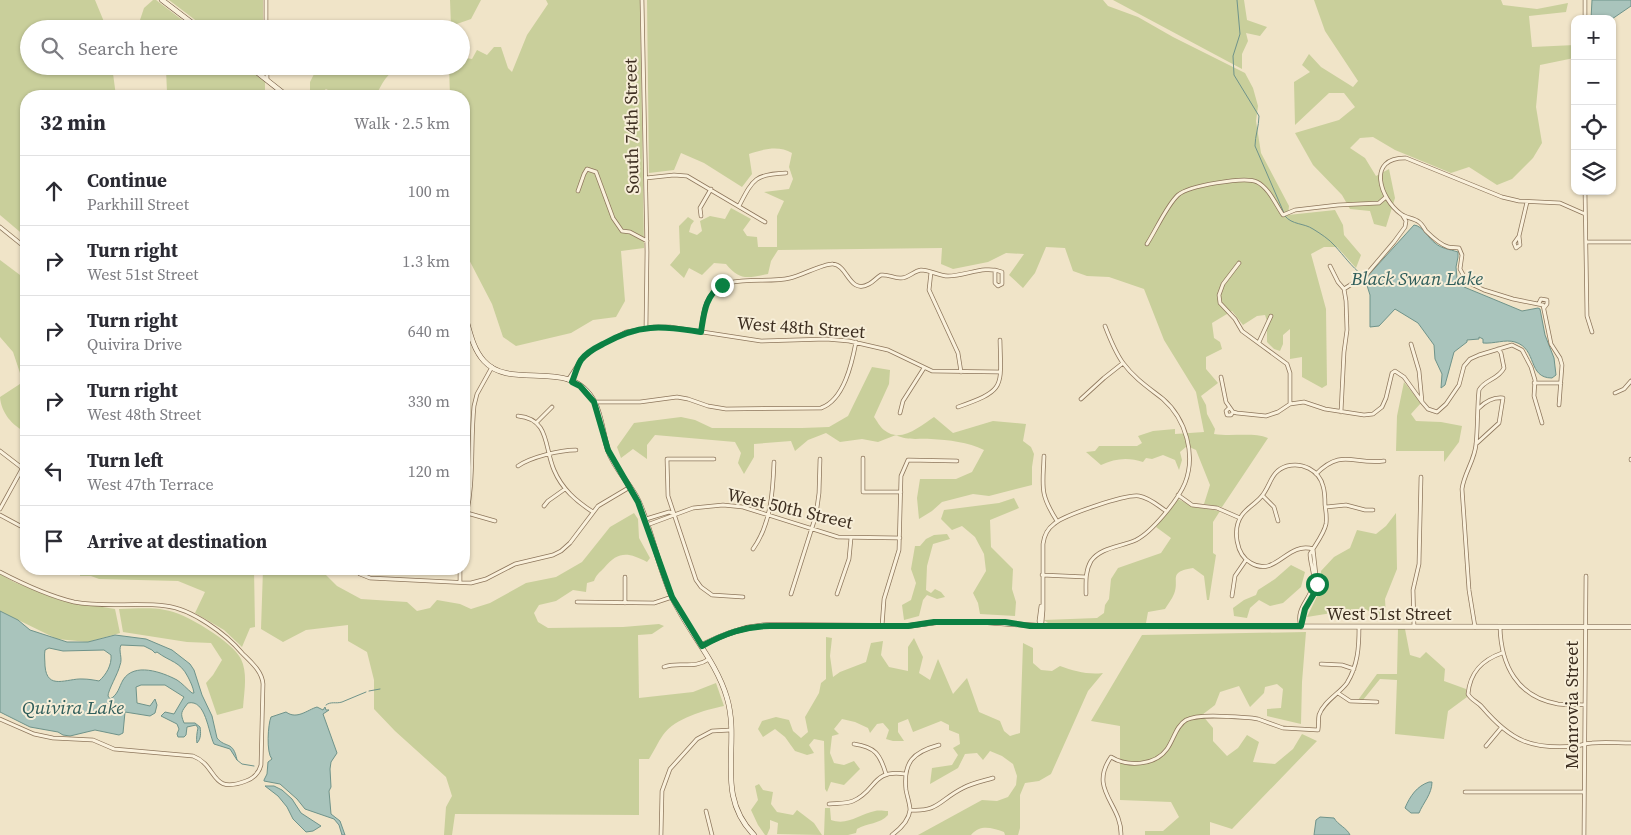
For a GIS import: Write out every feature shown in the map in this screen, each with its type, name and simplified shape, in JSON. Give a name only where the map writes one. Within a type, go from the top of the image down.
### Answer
[{"type":"street","points":[[162,0],[188,20]]},
{"type":"street","points":[[266,0],[266,20]]},
{"type":"street","name":"South 74th Street","points":[[642,0],[647,241],[646,327]]},
{"type":"street","points":[[1585,0],[1585,15]]},
{"type":"street","points":[[261,75],[280,90]]},
{"type":"street","points":[[267,75],[267,80]]},
{"type":"street","points":[[1344,289],[1366,275],[1405,227],[1406,221],[1386,197],[1381,185],[1380,171],[1391,161],[1403,158],[1416,161],[1502,197],[1527,202],[1544,201],[1560,203],[1585,214]]},
{"type":"street","points":[[578,191],[584,174],[588,170],[596,172],[613,218],[622,231],[630,232],[647,241]]},
{"type":"street","points":[[739,206],[756,179],[766,174],[786,174]]},
{"type":"street","points":[[646,178],[687,176],[765,222]]},
{"type":"street","points":[[1147,244],[1178,195],[1187,190],[1204,186],[1241,180],[1256,182],[1269,194],[1283,215],[1295,210],[1379,203],[1386,197]]},
{"type":"street","points":[[701,216],[700,208],[711,189]]},
{"type":"street","points":[[1585,195],[1588,316],[1592,332]]},
{"type":"street","points":[[1519,236],[1527,202]]},
{"type":"street","points":[[1400,214],[1419,222],[1440,243],[1448,247],[1459,248],[1462,255],[1460,269],[1467,282],[1499,296],[1523,302],[1539,303],[1544,308],[1551,344],[1562,362],[1558,405]]},
{"type":"street","points":[[0,228],[20,243]]},
{"type":"street","points":[[1587,242],[1631,242]]},
{"type":"street","points":[[1239,263],[1222,284],[1220,302],[1235,319],[1242,331],[1287,364],[1290,373],[1290,404]]},
{"type":"street","points":[[701,332],[705,306],[711,295],[720,286],[731,282],[789,279],[830,264],[840,266],[851,282],[858,286],[868,285],[881,275],[902,278],[918,271],[950,276],[980,270],[995,270],[1002,272],[1002,284],[998,286],[995,284],[995,270]]},
{"type":"street","points":[[1330,266],[1344,289],[1347,320],[1341,412]]},
{"type":"street","points":[[931,272],[929,290],[958,353],[961,372]]},
{"type":"street","points":[[1539,303],[1542,299],[1547,300],[1544,308]]},
{"type":"street","points":[[1259,342],[1271,316]]},
{"type":"street","points":[[1086,594],[1086,577],[1089,566],[1095,556],[1105,550],[1143,536],[1153,528],[1178,495],[1186,481],[1188,472],[1186,436],[1178,417],[1165,400],[1141,382],[1123,363],[1105,326]]},
{"type":"street","name":"West 48th Street","points":[[570,381],[578,365],[589,352],[617,336],[646,327],[664,327],[775,342],[826,339],[856,342],[888,350],[924,368],[939,372],[1000,372]]},
{"type":"street","points":[[470,333],[482,359],[492,367],[524,376],[556,375],[580,386],[594,402],[608,450],[631,486],[645,519],[672,597],[720,680],[730,712],[731,790],[735,807],[746,826],[754,835]]},
{"type":"street","points":[[958,407],[990,394],[998,384],[1000,340]]},
{"type":"street","points":[[594,402],[640,402],[677,397],[726,409],[821,408],[830,404],[838,395],[852,359],[856,342]]},
{"type":"street","points":[[1411,344],[1419,371],[1422,402]]},
{"type":"street","points":[[1230,408],[1226,410],[1227,415],[1231,415],[1233,412],[1266,416],[1278,412],[1290,404],[1304,402],[1341,412],[1364,415],[1378,412],[1386,398],[1392,372],[1395,371],[1404,377],[1422,402],[1432,411],[1440,410],[1459,385],[1467,362],[1474,356],[1512,345],[1522,350],[1534,375],[1534,396],[1542,422]]},
{"type":"street","points":[[1475,627],[1469,590],[1462,489],[1465,473],[1476,444],[1480,387],[1497,377],[1504,368],[1498,349]]},
{"type":"street","points":[[1081,399],[1123,363]]},
{"type":"street","points":[[470,491],[474,406],[477,394],[492,367]]},
{"type":"street","points":[[900,413],[903,401],[924,368]]},
{"type":"street","points":[[1221,377],[1225,399],[1233,412]]},
{"type":"street","points":[[1615,393],[1631,381]]},
{"type":"street","points":[[1534,383],[1561,383]]},
{"type":"street","points":[[1476,444],[1499,423],[1504,398],[1488,400],[1478,409]]},
{"type":"street","points":[[536,423],[552,407]]},
{"type":"street","points":[[518,416],[528,418],[536,423],[545,436],[554,469],[565,489],[574,499],[593,512]]},
{"type":"street","points":[[518,466],[525,461],[568,450],[576,450]]},
{"type":"street","points":[[0,451],[20,467]]},
{"type":"street","points":[[1044,456],[1043,492],[1046,504],[1058,521]]},
{"type":"street","points":[[864,458],[863,492],[901,492]]},
{"type":"street","points":[[714,459],[667,459],[668,490],[674,514],[700,587],[708,593],[717,596],[743,597]]},
{"type":"street","points":[[791,594],[816,515],[820,493],[820,459]]},
{"type":"street","points":[[1316,474],[1330,462],[1340,459],[1367,463],[1384,461]]},
{"type":"street","points":[[882,626],[884,599],[898,556],[902,471],[908,460],[957,461]]},
{"type":"street","points":[[753,549],[759,541],[768,515],[773,494],[774,462]]},
{"type":"street","points":[[1301,626],[1299,622],[1300,611],[1313,591],[1314,570],[1310,554],[1313,549],[1325,526],[1324,486],[1310,469],[1300,465],[1284,467],[1272,476],[1263,496],[1240,518],[1237,529],[1238,542],[1242,554],[1246,560],[1257,566],[1267,566],[1276,563],[1294,549],[1306,547],[1313,549]]},
{"type":"street","points":[[0,509],[20,473]]},
{"type":"street","points":[[1414,627],[1414,590],[1419,564],[1421,477]]},
{"type":"street","points":[[362,575],[370,578],[460,582],[482,581],[515,564],[547,557],[561,551],[570,544],[600,504],[631,486]]},
{"type":"street","points":[[544,506],[565,489]]},
{"type":"street","points":[[1178,495],[1192,504],[1217,508],[1240,518]]},
{"type":"street","points":[[1040,626],[1039,613],[1042,603],[1044,540],[1047,532],[1058,521],[1131,496],[1145,498],[1166,511]]},
{"type":"street","points":[[1263,496],[1274,507],[1278,520]]},
{"type":"street","name":"West 50th Street","points":[[647,525],[674,514],[702,506],[723,504],[743,507],[838,537],[900,538]]},
{"type":"street","points":[[1326,507],[1346,506],[1373,510]]},
{"type":"street","name":"West 50th Street","points":[[645,519],[669,512],[674,514]]},
{"type":"street","points":[[0,514],[20,526]]},
{"type":"street","points":[[470,514],[495,521]]},
{"type":"street","points":[[837,594],[849,559],[851,538]]},
{"type":"street","points":[[1232,596],[1235,576],[1246,560]]},
{"type":"street","points":[[0,572],[71,601],[98,605],[159,605],[172,607],[195,617],[230,640],[262,677],[260,768],[253,778],[233,786],[223,785],[206,764],[193,756],[114,749],[93,740],[54,738],[34,734],[0,720]]},
{"type":"street","points":[[460,575],[460,582]]},
{"type":"street","points":[[1042,576],[1086,577]]},
{"type":"street","name":"Monrovia Street","points":[[1584,835],[1586,576]]},
{"type":"street","points":[[625,577],[625,603]]},
{"type":"street","points":[[578,602],[654,603],[672,597]]},
{"type":"street","name":"West 51st Street","points":[[702,646],[732,632],[756,626],[912,626],[934,622],[984,622],[1040,626],[1631,627]]},
{"type":"street","points":[[1121,835],[1119,818],[1103,785],[1104,770],[1111,757],[1129,764],[1158,758],[1166,750],[1183,722],[1196,717],[1252,718],[1283,728],[1318,730],[1320,713],[1347,683],[1354,669],[1358,652],[1359,627]]},
{"type":"street","points":[[1500,627],[1502,654],[1511,674],[1530,693],[1550,702],[1585,704]]},
{"type":"street","points":[[1502,654],[1482,662],[1468,691],[1470,697],[1501,728],[1516,738],[1546,746],[1631,743]]},
{"type":"street","points":[[664,667],[673,664],[698,665],[709,659]]},
{"type":"street","points":[[1321,664],[1342,665],[1354,669]]},
{"type":"street","points":[[1338,693],[1350,701],[1377,702]]},
{"type":"street","points":[[1486,746],[1501,728]]},
{"type":"street","points":[[661,835],[662,791],[670,769],[697,739],[712,731],[731,730]]},
{"type":"street","points":[[854,744],[866,746],[875,752],[880,757],[886,774]]},
{"type":"street","points":[[892,835],[906,821],[910,810],[905,774],[910,762],[918,752],[939,745]]},
{"type":"street","points":[[830,804],[854,801],[862,796],[875,781],[886,774],[905,774]]},
{"type":"street","points":[[910,810],[924,811],[932,809],[964,788],[993,778]]},
{"type":"street","points":[[1465,792],[1584,792]]},
{"type":"street","points":[[706,811],[712,835]]},
{"type":"green space","points":[[0,0],[95,0],[103,20],[20,20],[20,75],[113,75],[115,90],[20,90],[20,232],[0,215]]},
{"type":"green space","points":[[153,0],[156,0],[182,20],[140,20],[144,8]]},
{"type":"green space","points":[[169,0],[263,0],[263,20],[195,20]]},
{"type":"green space","points":[[450,0],[481,0],[471,19],[451,20]]},
{"type":"green space","points":[[546,0],[640,0],[644,248],[621,251],[625,301],[616,317],[593,320],[571,333],[516,346],[503,337],[492,304],[470,262],[470,90],[450,90],[449,75],[470,75],[470,59],[472,59],[477,50],[487,55],[494,47],[501,47],[508,68],[512,72],[527,35],[548,4]]},
{"type":"green space","points":[[647,0],[1103,0],[1108,6],[1138,17],[1245,73],[1253,88],[1258,106],[1256,121],[1261,153],[1289,206],[1288,215],[1335,210],[1343,225],[1344,235],[1361,255],[1356,268],[1337,247],[1324,247],[1311,254],[1326,309],[1327,385],[1322,388],[1302,377],[1302,357],[1290,359],[1290,329],[1283,335],[1283,344],[1280,351],[1274,349],[1267,342],[1267,321],[1265,315],[1257,316],[1243,325],[1232,311],[1212,323],[1214,338],[1220,342],[1222,349],[1206,357],[1206,369],[1218,383],[1201,396],[1206,405],[1207,414],[1215,429],[1214,434],[1256,435],[1268,438],[1222,507],[1204,504],[1210,485],[1196,450],[1187,446],[1180,452],[1182,460],[1179,470],[1175,460],[1163,455],[1152,459],[1146,458],[1143,462],[1122,459],[1101,465],[1086,452],[1095,451],[1099,446],[1137,446],[1142,443],[1138,436],[1153,431],[1175,429],[1175,434],[1204,432],[1196,392],[1164,340],[1144,289],[1109,277],[1087,276],[1073,271],[1065,248],[1046,247],[1035,273],[1023,288],[1009,275],[1024,254],[1006,253],[988,262],[953,269],[941,264],[942,248],[778,250],[771,261],[768,274],[744,277],[740,276],[726,264],[714,263],[702,275],[689,268],[684,278],[670,265],[680,253],[679,226],[688,217],[694,221],[689,232],[697,235],[702,231],[700,221],[710,216],[725,219],[731,208],[751,219],[743,230],[747,236],[757,237],[758,247],[777,247],[777,216],[784,201],[764,192],[789,189],[793,179],[789,167],[792,153],[776,148],[749,154],[752,174],[742,187],[704,163],[681,153],[674,170],[649,173]]},
{"type":"green space","points":[[1113,0],[1244,0],[1247,20],[1267,27],[1260,36],[1246,33],[1248,41],[1242,54],[1242,69]]},
{"type":"green space","points":[[1314,0],[1501,0],[1503,5],[1537,9],[1568,3],[1566,12],[1529,16],[1532,47],[1571,45],[1571,59],[1540,65],[1536,107],[1542,143],[1533,158],[1512,179],[1497,185],[1469,167],[1451,173],[1395,150],[1373,137],[1360,138],[1350,148],[1365,158],[1376,176],[1389,169],[1395,198],[1386,227],[1374,224],[1370,211],[1350,209],[1342,195],[1313,165],[1295,133],[1339,120],[1355,107],[1344,93],[1329,93],[1295,125],[1294,82],[1310,72],[1302,65],[1309,54],[1321,67],[1353,87],[1358,81],[1325,31]]},
{"type":"green space","points":[[166,75],[256,75],[265,82],[265,90],[167,90]]},
{"type":"green space","points":[[314,75],[388,75],[379,90],[310,90],[310,82]]},
{"type":"green space","points":[[0,260],[20,275],[20,373],[13,352],[0,337]]},
{"type":"green space","points":[[872,367],[890,370],[889,384],[874,417],[883,429],[890,434],[897,435],[910,432],[934,417],[953,433],[993,421],[1026,424],[1023,441],[1031,447],[1034,454],[1032,485],[989,496],[973,494],[942,502],[919,519],[917,498],[920,479],[956,479],[972,472],[984,450],[958,442],[938,439],[909,439],[896,435],[878,442],[862,439],[840,442],[826,433],[808,440],[795,451],[791,441],[754,444],[754,457],[744,474],[738,463],[741,453],[735,442],[655,435],[647,445],[647,459],[633,449],[621,458],[617,447],[634,423],[681,417],[695,420],[712,428],[829,427],[848,416]]},
{"type":"green space","points":[[1404,382],[1421,403],[1411,414],[1416,421],[1441,422],[1462,426],[1459,442],[1444,462],[1444,451],[1396,451],[1397,416]]},
{"type":"green space","points":[[20,384],[20,428],[8,418],[0,397]]},
{"type":"green space","points":[[1014,498],[1019,508],[990,520],[991,547],[1013,569],[1012,589],[1016,602],[1015,616],[980,614],[978,603],[973,593],[986,571],[984,554],[975,537],[962,526],[952,530],[941,519],[944,510],[999,503]]},
{"type":"green space","points":[[1178,499],[1194,507],[1220,511],[1213,522],[1213,553],[1216,555],[1209,600],[1207,600],[1204,576],[1193,568],[1177,574],[1174,594],[1165,609],[1148,612],[1146,623],[1048,623],[1044,620],[1097,618],[1104,613],[1105,605],[1109,599],[1111,579],[1118,568],[1161,553],[1171,538],[1156,527]]},
{"type":"green space","points":[[634,513],[638,519],[639,538],[650,558],[647,562],[629,555],[614,558],[598,574],[594,581],[587,583],[586,592],[573,590],[556,601],[539,605],[534,613],[538,622],[548,628],[623,627],[659,624],[664,626],[652,634],[638,635],[639,698],[693,692],[716,683],[724,706],[700,712],[683,719],[668,729],[649,759],[639,759],[639,815],[455,814],[452,835],[444,835],[446,807],[452,796],[446,777],[395,731],[374,709],[374,680],[367,652],[348,641],[348,625],[306,630],[283,642],[261,629],[263,575],[326,575],[337,586],[361,599],[407,602],[417,611],[430,608],[437,600],[460,604],[471,609],[490,603],[526,583],[556,577],[582,562],[610,527]]},
{"type":"green space","points":[[1396,513],[1397,569],[1385,599],[1386,617],[1379,617],[1367,610],[1351,609],[1350,617],[1338,612],[1307,617],[1322,586],[1321,571],[1334,557],[1350,548],[1357,530],[1376,534],[1386,526]]},
{"type":"green space","points":[[947,534],[950,539],[933,544],[927,566],[926,590],[931,593],[935,589],[945,597],[937,599],[927,595],[923,600],[919,616],[904,620],[902,605],[911,600],[916,583],[911,569],[915,546],[920,546],[926,539],[934,535]]},
{"type":"green space","points":[[1291,565],[1305,572],[1301,587],[1283,603],[1270,606],[1259,600],[1250,608],[1247,618],[1234,616],[1233,608],[1244,600],[1256,595],[1258,590]]},
{"type":"green space","points":[[0,574],[14,582],[59,600],[115,609],[120,633],[88,642],[57,639],[0,611]]},
{"type":"green space","points":[[254,575],[255,627],[250,628],[242,647],[224,630],[195,613],[205,592],[178,581],[99,579],[91,576],[80,576]]},
{"type":"green space","points":[[119,609],[154,609],[173,612],[195,622],[228,644],[241,659],[243,665],[245,683],[243,708],[217,715],[206,683],[222,660],[211,643],[187,642],[123,632]]},
{"type":"green space","points":[[1398,629],[1405,629],[1410,655],[1420,658],[1426,652],[1445,669],[1444,681],[1466,689],[1467,697],[1448,711],[1444,739],[1395,734],[1397,680],[1380,679],[1363,700],[1358,700],[1377,674],[1397,674]]},
{"type":"green space","points":[[1306,632],[1301,724],[1267,716],[1267,709],[1281,708],[1283,689],[1277,684],[1265,687],[1264,693],[1250,707],[1239,686],[1220,692],[1215,705],[1202,715],[1213,728],[1213,741],[1227,756],[1238,748],[1247,735],[1259,742],[1253,762],[1275,764],[1293,749],[1302,734],[1317,741],[1232,829],[1210,822],[1210,835],[1145,835],[1145,831],[1163,831],[1179,817],[1171,802],[1120,800],[1120,726],[1091,721],[1142,635]]},
{"type":"green space","points":[[826,637],[832,638],[830,656],[833,677],[840,672],[866,662],[871,643],[883,641],[881,655],[889,667],[908,671],[908,647],[914,638],[923,657],[919,673],[930,680],[938,659],[953,694],[967,678],[979,712],[1000,721],[1004,731],[1010,736],[1020,733],[1023,643],[1033,648],[1033,663],[1041,670],[1052,671],[1060,666],[1081,672],[1103,673],[1088,691],[1051,774],[1039,781],[1025,783],[1020,795],[1020,828],[1018,835],[1005,835],[1004,832],[995,829],[982,828],[971,835],[918,835],[982,800],[997,801],[1008,797],[1016,785],[1017,776],[1013,764],[1002,756],[990,751],[983,760],[977,753],[965,754],[958,768],[930,784],[932,768],[952,765],[958,755],[953,748],[960,744],[959,734],[949,730],[949,725],[941,721],[913,732],[908,719],[898,723],[898,732],[904,741],[893,741],[886,739],[889,730],[883,723],[877,724],[870,733],[868,728],[842,719],[834,729],[839,734],[832,736],[830,753],[834,763],[844,765],[854,761],[860,769],[844,785],[831,782],[827,792],[825,789],[824,741],[814,739],[809,745],[814,753],[807,755],[795,751],[785,737],[775,729],[763,737],[758,729],[762,721],[776,717],[789,720],[793,731],[801,738],[808,732],[805,717],[819,693],[821,683],[826,679]]},
{"type":"green space","points":[[759,784],[763,790],[773,792],[771,804],[777,812],[793,815],[797,810],[814,823],[822,835],[777,834],[778,823],[770,820],[770,828],[767,835],[765,835],[751,810],[758,800],[755,786]]},
{"type":"green space","points":[[825,808],[830,808],[831,820],[843,822],[869,812],[888,811],[888,815],[881,820],[857,829],[856,833],[824,835]]},
{"type":"water","points":[[1592,0],[1631,0],[1631,6],[1616,16],[1591,15]]},
{"type":"water","name":"Black Swan Lake","points":[[1414,225],[1420,228],[1438,245],[1458,252],[1457,278],[1464,287],[1522,311],[1540,309],[1545,335],[1554,358],[1556,375],[1552,378],[1544,377],[1539,373],[1527,351],[1515,342],[1483,343],[1483,339],[1479,337],[1479,339],[1467,340],[1454,352],[1445,385],[1441,388],[1442,374],[1435,359],[1434,345],[1418,323],[1395,309],[1379,326],[1370,327],[1370,295],[1365,279]]},
{"type":"water","name":"Quivira Lake","points":[[0,611],[18,620],[30,630],[67,642],[88,642],[115,635],[146,639],[172,650],[190,664],[194,670],[202,695],[212,716],[217,738],[231,747],[237,760],[230,749],[214,744],[203,711],[194,703],[188,703],[182,717],[184,723],[195,723],[200,727],[201,734],[199,740],[197,743],[198,728],[196,725],[187,727],[184,737],[178,737],[179,729],[177,724],[161,716],[165,712],[174,714],[184,697],[165,685],[141,685],[136,687],[137,703],[150,706],[155,699],[157,705],[155,713],[150,716],[125,712],[123,733],[119,735],[95,730],[70,736],[63,735],[58,732],[30,727],[0,712]],"holes":[[[121,645],[144,646],[178,665],[188,677],[194,693],[171,677],[148,670],[141,670],[134,671],[128,675],[123,680],[117,693],[110,699],[108,693],[121,662]],[[49,648],[63,651],[104,650],[111,655],[111,662],[106,673],[99,681],[83,679],[54,681],[47,674],[45,666],[45,650]]]},
{"type":"water","points":[[317,707],[323,710],[325,707],[326,710],[329,710],[323,714],[337,753],[331,762],[330,769],[331,814],[340,821],[345,835],[342,835],[339,825],[334,819],[305,809],[280,784],[264,781],[268,762],[272,759],[268,745],[271,717],[286,712],[298,715]]},
{"type":"water","points":[[1432,782],[1431,791],[1419,813],[1411,813],[1405,808],[1409,799],[1417,789]]},
{"type":"water","points":[[265,786],[274,786],[282,790],[292,799],[301,813],[321,826],[313,831],[306,832],[293,819],[287,807],[278,796]]},
{"type":"water","points":[[1320,817],[1334,818],[1350,835],[1314,835],[1316,820]]},
{"type":"waterway","points":[[1237,0],[1240,34],[1233,56],[1234,75],[1259,116],[1255,146],[1284,213]]},
{"type":"waterway","points":[[1285,216],[1291,221],[1310,227],[1328,239],[1362,275]]},
{"type":"waterway","points":[[369,691],[380,689]]},
{"type":"waterway","points":[[326,705],[342,702],[366,692]]},
{"type":"waterway","points":[[237,760],[242,764],[254,766]]},
{"type":"route","points":[[722,285],[713,292],[706,303],[701,332],[664,327],[646,327],[631,330],[589,352],[578,365],[572,382],[580,386],[594,402],[608,450],[616,466],[631,486],[638,502],[672,597],[702,646],[723,635],[756,626],[908,626],[934,622],[1005,622],[1030,626],[1301,626],[1305,609],[1315,592],[1317,584]]}]
